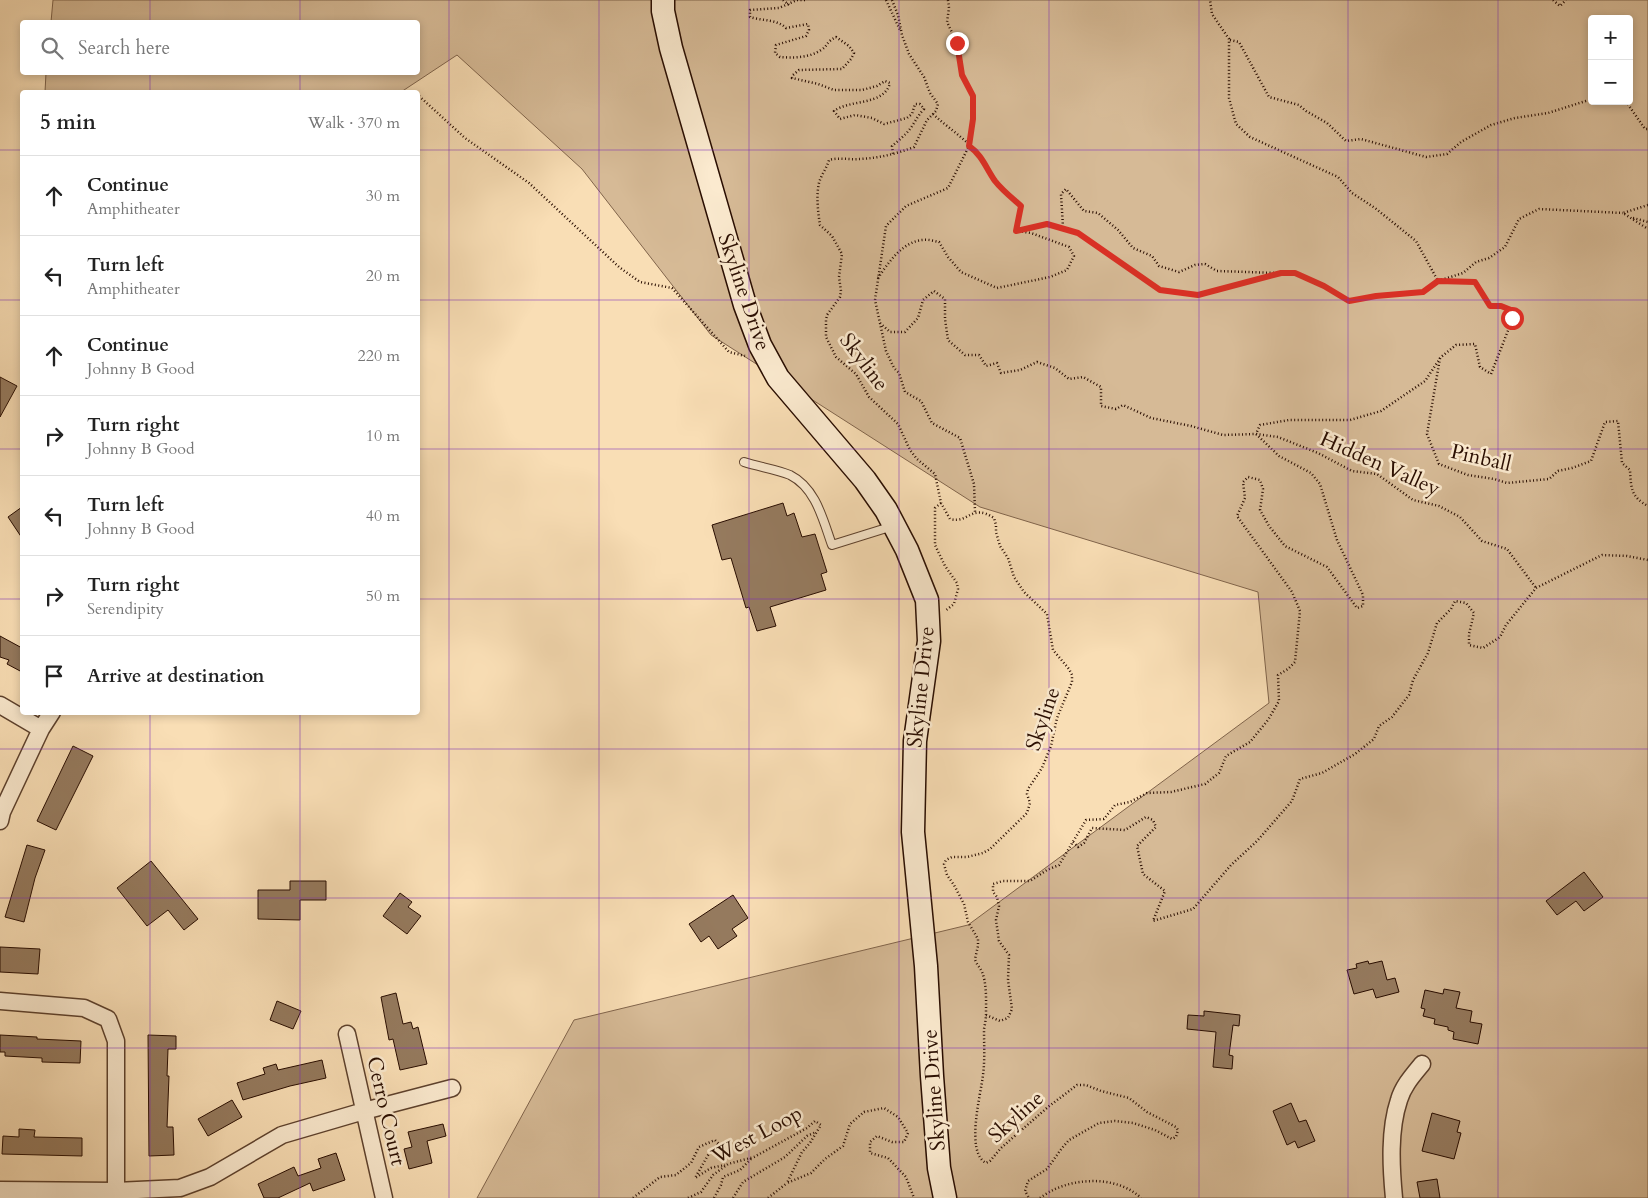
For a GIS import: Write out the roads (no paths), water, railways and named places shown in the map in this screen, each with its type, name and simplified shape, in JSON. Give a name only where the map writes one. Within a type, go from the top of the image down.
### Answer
[{"type":"street","name":"Skyline Drive","points":[[663,0],[663,10],[671,48],[745,305],[768,362],[778,378],[865,480],[895,526],[927,600],[929,640],[914,750],[913,832],[926,966],[939,1168],[945,1198]]},
{"type":"street","points":[[0,705],[41,728]]},
{"type":"street","points":[[0,821],[2,812],[41,728],[50,715]]},
{"type":"street","points":[[0,1001],[84,1008],[108,1019],[116,1041],[116,1194]]},
{"type":"street","name":"Cerro Court","points":[[347,1034],[384,1198]]},
{"type":"street","points":[[1394,1198],[1392,1143],[1399,1100],[1410,1079],[1422,1064]]},
{"type":"street","points":[[0,1190],[116,1194],[180,1188],[210,1177],[282,1135],[452,1088]]},
{"type":"lane","points":[[744,462],[790,476],[804,486],[815,498],[832,545],[895,526]]}]
